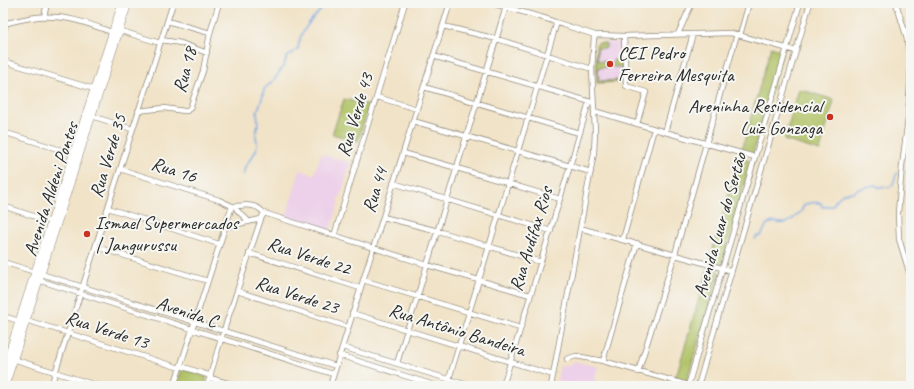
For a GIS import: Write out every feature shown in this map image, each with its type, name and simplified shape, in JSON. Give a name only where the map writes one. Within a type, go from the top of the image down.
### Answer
[{"type":"main road","name":"Avenida Aldeni Pontes","points":[[36,276],[51,222],[92,116],[116,31],[122,3]]},
{"type":"main road","name":"Avenida Aldeni Pontes","points":[[3,371],[22,320],[76,155],[94,89],[128,3]]},
{"type":"main road","name":"Avenida Aldeni Pontes","points":[[5,386],[14,359],[22,320]]},
{"type":"street","points":[[44,16],[47,3]]},
{"type":"street","name":"Rua Verde 35","points":[[51,386],[173,3]]},
{"type":"street","name":"Rua 18","points":[[138,111],[164,108],[184,111],[189,110],[203,71],[210,33],[219,3]]},
{"type":"street","name":"Rua Verde 43","points":[[334,236],[405,3]]},
{"type":"street","name":"Rua 44","points":[[330,386],[450,3]]},
{"type":"street","points":[[492,3],[595,35],[624,36],[731,33],[796,51]]},
{"type":"street","points":[[678,34],[692,3]]},
{"type":"street","points":[[638,372],[675,254],[738,34],[749,3]]},
{"type":"street","name":"Avenida Luar do Sertão","points":[[688,386],[800,3]]},
{"type":"street","name":"Avenida Luar do Sertão","points":[[698,386],[810,3]]},
{"type":"street","points":[[896,3],[906,35],[911,63],[908,118],[898,213],[899,239],[911,278]]},
{"type":"street","points":[[397,363],[506,7]]},
{"type":"street","name":"Rua 18","points":[[5,24],[23,19],[44,16],[65,18],[160,42],[181,43],[207,52]]},
{"type":"street","name":"Rua 18","points":[[167,21],[210,33]]},
{"type":"street","points":[[448,379],[548,55],[556,25],[555,22]]},
{"type":"street","points":[[3,34],[5,24]]},
{"type":"street","points":[[443,26],[497,39],[592,69]]},
{"type":"street","points":[[665,132],[693,34]]},
{"type":"street","points":[[551,386],[591,172],[595,143],[594,111],[591,103],[593,40],[595,35]]},
{"type":"street","points":[[624,36],[626,86],[646,92],[637,124]]},
{"type":"street","points":[[433,56],[487,70],[591,103]]},
{"type":"street","points":[[3,61],[94,89]]},
{"type":"street","points":[[424,87],[580,133]]},
{"type":"street","points":[[376,97],[416,109]]},
{"type":"street","name":"Rua Audifax Rios","points":[[503,386],[569,166],[591,103]]},
{"type":"street","points":[[594,111],[755,157]]},
{"type":"street","points":[[92,116],[132,129]]},
{"type":"street","points":[[413,121],[591,172]]},
{"type":"street","points":[[623,239],[654,129]]},
{"type":"street","points":[[3,132],[76,155]]},
{"type":"street","points":[[403,153],[560,199]]},
{"type":"street","name":"Rua 16","points":[[120,169],[219,200],[233,206]]},
{"type":"street","points":[[393,183],[551,230]]},
{"type":"street","points":[[3,206],[51,222]]},
{"type":"street","points":[[233,206],[253,206],[261,209],[264,213],[334,236],[530,295]]},
{"type":"street","points":[[233,206],[237,211],[246,217],[249,222]]},
{"type":"street","points":[[174,386],[219,244],[233,206]]},
{"type":"street","points":[[108,208],[219,244]]},
{"type":"street","points":[[207,386],[236,291],[264,213]]},
{"type":"street","points":[[383,217],[438,231],[541,262]]},
{"type":"street","points":[[225,227],[261,219]]},
{"type":"street","points":[[580,228],[732,271]]},
{"type":"street","points":[[603,361],[637,243]]},
{"type":"street","points":[[96,247],[208,281]]},
{"type":"street","name":"Rua Verde 22","points":[[249,253],[360,288]]},
{"type":"street","points":[[3,262],[36,276]]},
{"type":"street","name":"Avenida C","points":[[36,276],[83,287],[336,366]]},
{"type":"street","name":"Avenida C","points":[[36,276],[80,294],[333,374]]},
{"type":"street","points":[[363,280],[520,328]]},
{"type":"street","name":"Rua Verde 23","points":[[236,291],[348,327]]},
{"type":"street","name":"Rua Antônio Bandeira","points":[[352,313],[552,375]]},
{"type":"street","name":"Rua Verde 13","points":[[3,316],[68,333],[238,386]]},
{"type":"street","points":[[342,347],[471,386]]},
{"type":"street","points":[[339,355],[437,386]]},
{"type":"street","points":[[567,359],[576,356],[603,361],[688,386]]},
{"type":"street","points":[[14,359],[99,386]]},
{"type":"street","points":[[418,386],[419,380]]},
{"type":"shaded area","name":"CEI Pedro Ferreira Mesquita","points":[[622,42],[624,82],[597,83],[596,45],[598,43]]},
{"type":"shaded area","points":[[321,154],[351,163],[340,197],[338,198],[339,202],[331,228],[329,230],[286,217],[300,170],[314,175]]},
{"type":"shaded area","points":[[574,361],[598,367],[593,386],[556,386],[560,366],[570,366]]},
{"type":"green space","points":[[598,43],[606,43],[606,48],[597,48],[598,61],[607,61],[607,67],[598,68],[599,81],[623,80],[622,67],[613,67],[613,60],[622,60],[622,47],[624,82],[597,83],[596,45]]},
{"type":"green space","points":[[771,47],[780,50],[782,53],[753,153],[741,152]]},
{"type":"green space","points":[[799,89],[834,100],[820,151],[784,140]]},
{"type":"green space","points":[[344,99],[369,105],[358,141],[332,134]]},
{"type":"green space","points":[[739,158],[748,160],[750,163],[722,264],[719,265],[709,262]]},
{"type":"green space","points":[[708,268],[717,270],[719,273],[686,383],[675,380]]},
{"type":"green space","points":[[182,369],[207,377],[204,386],[177,386]]},
{"type":"waterway","points":[[243,175],[245,167],[256,151],[258,123],[257,112],[264,89],[274,80],[283,67],[287,57],[298,49],[303,32],[315,16],[328,3]]},
{"type":"waterway","points":[[904,171],[911,172]]},
{"type":"waterway","points":[[755,239],[757,236],[761,236],[767,224],[773,222],[783,223],[792,220],[802,211],[806,204],[821,203],[822,207],[832,206],[844,193],[854,192],[858,189],[875,185],[880,188],[892,186],[897,173]]},
{"type":"place","name":"CEI Pedro Ferreira Mesquita","points":[[610,64]]},
{"type":"place","name":"Areninha Residencial Luiz Gonzaga","points":[[830,117]]},
{"type":"place","name":"Ismael Supermercados | Jangurussu","points":[[87,234]]}]
